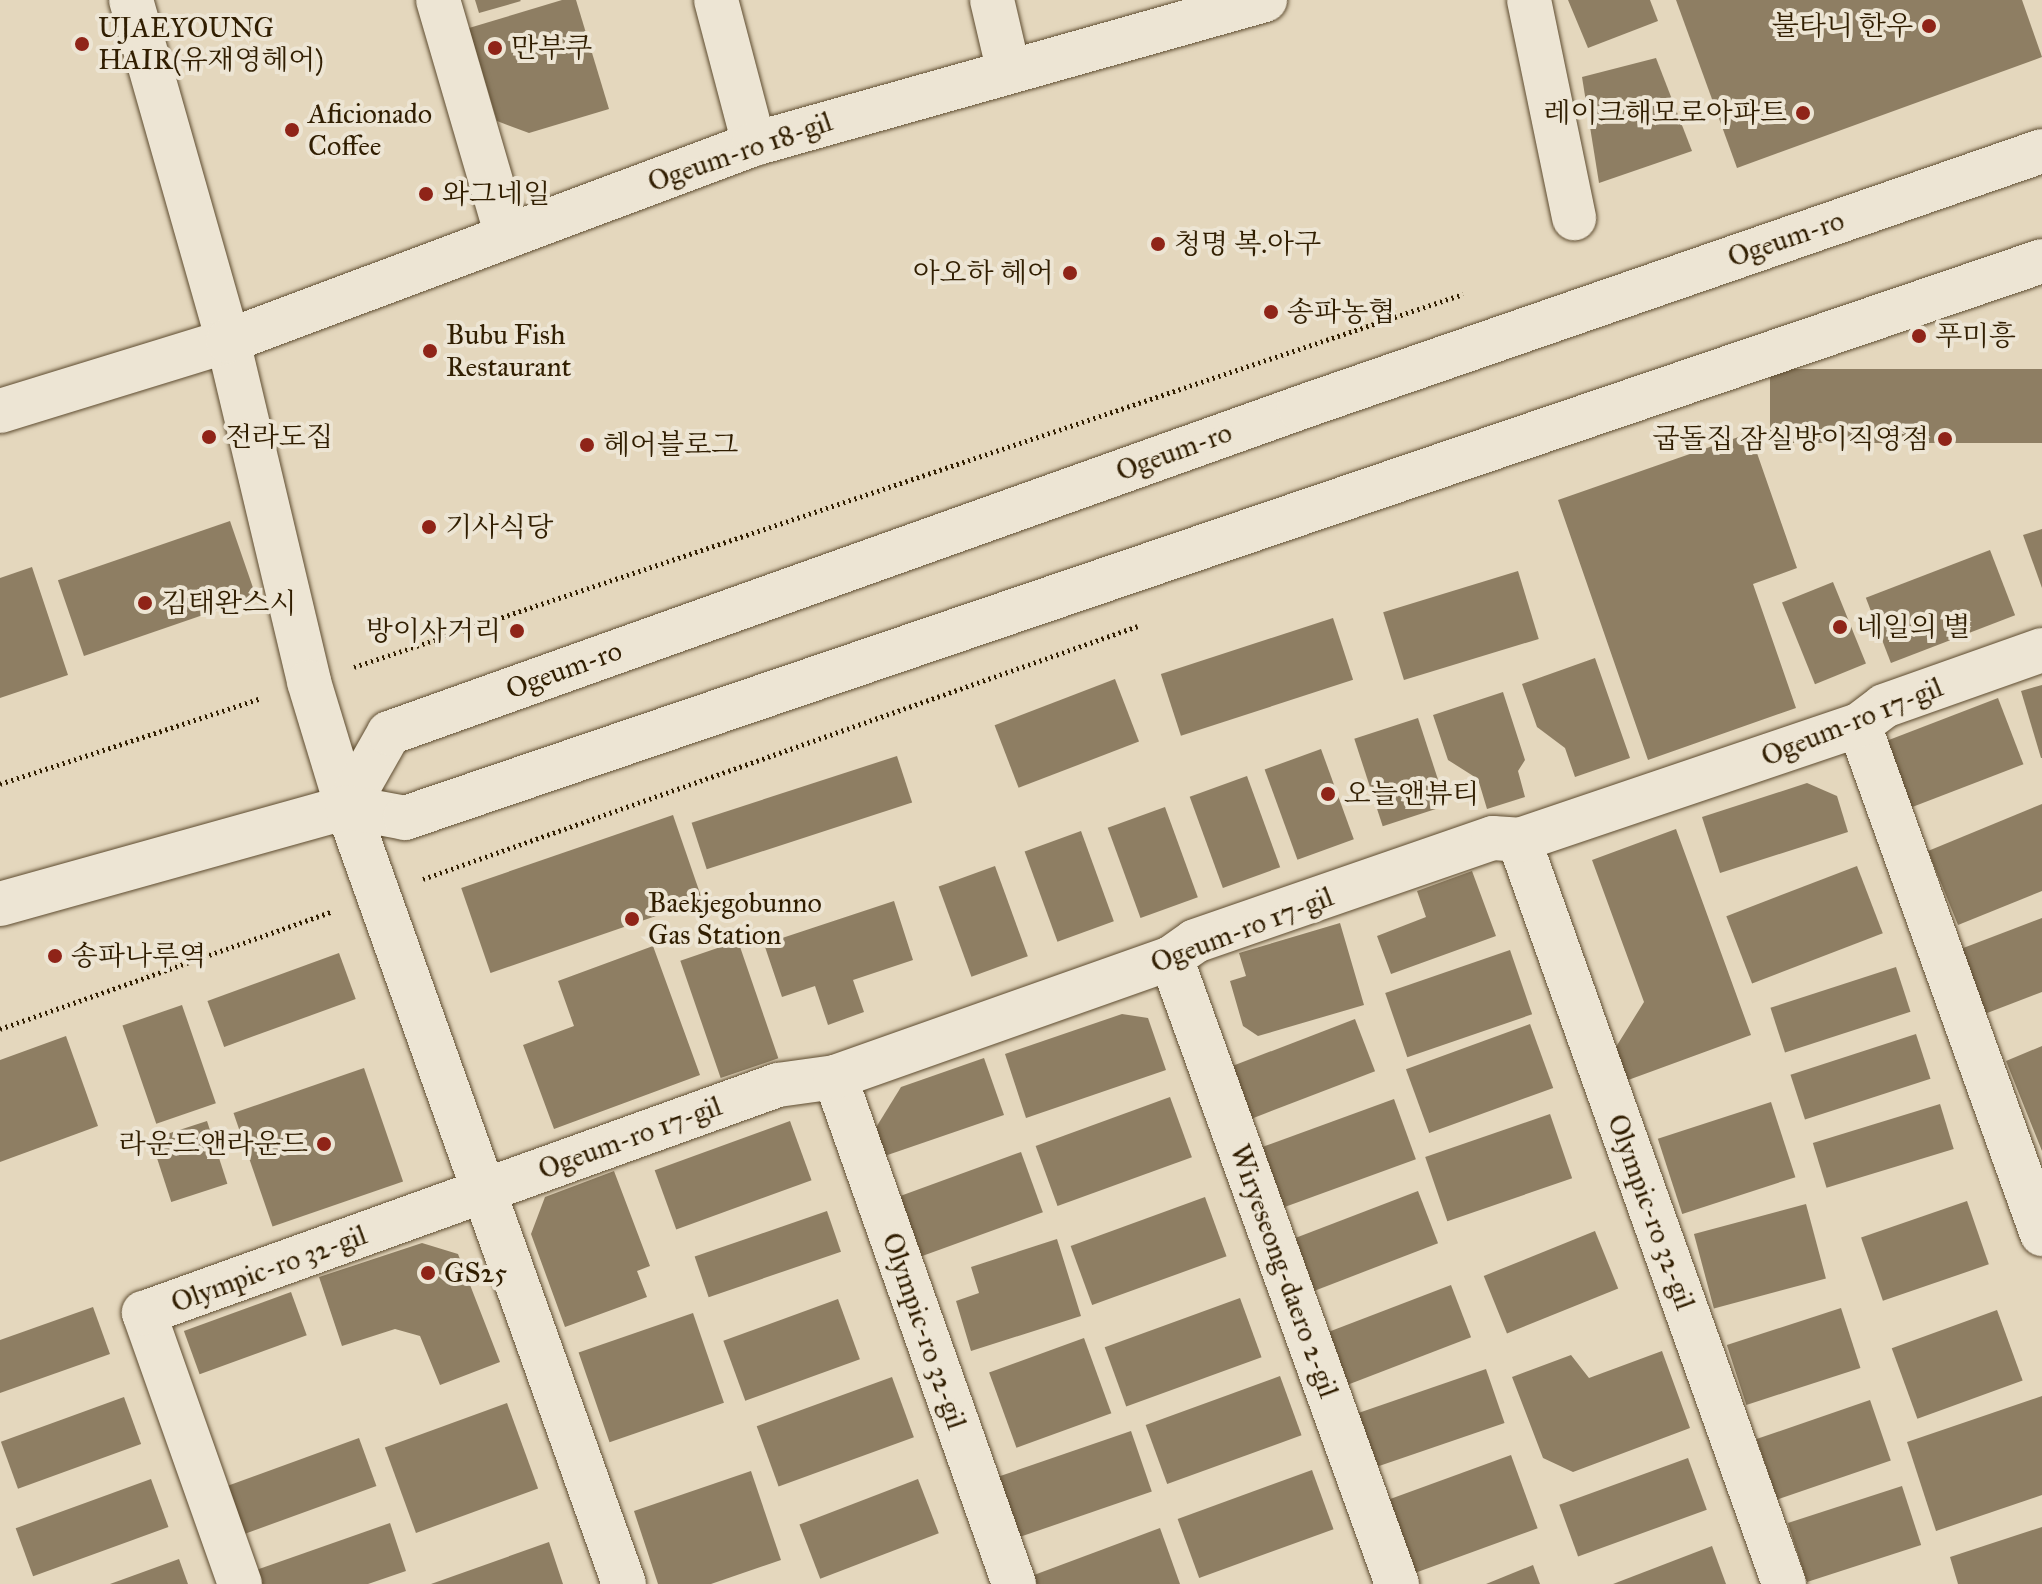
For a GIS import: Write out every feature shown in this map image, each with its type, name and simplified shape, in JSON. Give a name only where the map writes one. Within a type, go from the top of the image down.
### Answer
[{"type":"street","points":[[131,0],[228,341],[309,682],[347,807],[624,1584]]},
{"type":"street","points":[[438,0],[507,236]]},
{"type":"street","points":[[716,0],[754,144]]},
{"type":"street","points":[[992,0],[1008,68]]},
{"type":"street","name":"Ogeum-ro 18-gil","points":[[0,411],[228,341],[754,144],[1008,68],[1265,0]]},
{"type":"street","points":[[1529,0],[1574,218]]},
{"type":"street","name":"Ogeum-ro","points":[[347,807],[389,733],[1284,413],[2042,151]]},
{"type":"street","points":[[0,904],[347,807],[405,818],[2042,261]]},
{"type":"street","name":"Ogeum-ro 17-gil","points":[[484,1192],[778,1085],[835,1077],[1171,958],[1195,941],[1493,838],[1519,840],[1859,725],[1884,706],[2042,650]]},
{"type":"street","points":[[1859,725],[2042,1234]]},
{"type":"street","name":"Olympic-ro 32-gil","points":[[1519,840],[1784,1584]]},
{"type":"street","name":"Wiryeseong-daero 2-gil","points":[[1171,958],[1397,1584]]},
{"type":"street","name":"Olympic-ro 32-gil","points":[[835,1077],[1014,1584]]},
{"type":"street","name":"Olympic-ro 32-gil","points":[[240,1584],[144,1313],[484,1192]]},
{"type":"path","points":[[0,784],[1469,292]]},
{"type":"path","points":[[0,1029],[1143,624]]},
{"type":"building","points":[[475,0],[520,0],[521,1],[479,13]]},
{"type":"building","points":[[562,0],[576,0],[609,109],[529,133],[497,121],[469,28]]},
{"type":"building","points":[[1568,0],[1650,0],[1658,21],[1588,48]]},
{"type":"building","name":"레이크해모로아파트","points":[[1676,0],[2022,0],[2042,57],[1737,168]]},
{"type":"building","points":[[1656,58],[1692,151],[1599,183],[1582,77]]},
{"type":"building","points":[[1770,369],[2042,369],[2042,443],[1770,443]]},
{"type":"building","points":[[1750,433],[1797,568],[1753,584],[1796,708],[1648,760],[1558,500]]},
{"type":"building","points":[[230,521],[256,597],[84,656],[58,580]]},
{"type":"building","points":[[2042,529],[2042,588],[2023,535]]},
{"type":"building","points":[[1990,550],[2015,615],[1891,663],[1866,598]]},
{"type":"building","points":[[32,567],[68,675],[0,698],[0,578]]},
{"type":"building","points":[[1518,571],[1539,639],[1404,680],[1383,612]]},
{"type":"building","points":[[1833,582],[1866,664],[1815,684],[1782,603]]},
{"type":"building","points":[[1333,618],[1353,680],[1181,736],[1161,674]]},
{"type":"building","points":[[1595,658],[1630,758],[1575,777],[1565,748],[1537,727],[1522,684]]},
{"type":"building","points":[[1115,679],[1139,742],[1019,788],[995,725]]},
{"type":"building","points":[[2042,685],[2042,758],[2041,758],[2021,691]]},
{"type":"building","points":[[1503,692],[1525,760],[1518,771],[1525,797],[1487,809],[1478,779],[1448,760],[1433,715]]},
{"type":"building","points":[[1998,698],[2023,764],[1906,809],[1880,743]]},
{"type":"building","points":[[1418,718],[1446,805],[1383,826],[1354,739]]},
{"type":"building","points":[[1321,749],[1354,839],[1297,860],[1265,770]]},
{"type":"building","points":[[897,756],[912,803],[707,869],[692,823]]},
{"type":"building","points":[[1247,776],[1280,867],[1223,888],[1190,797]]},
{"type":"building","points":[[1807,783],[1837,796],[1848,832],[1720,873],[1702,817]]},
{"type":"building","points":[[2042,804],[2042,891],[1958,925],[1928,851]]},
{"type":"building","points":[[1165,807],[1198,897],[1141,918],[1108,828]]},
{"type":"building","points":[[673,815],[702,900],[491,973],[461,888]]},
{"type":"building","points":[[1676,829],[1751,1035],[1620,1083],[1611,1055],[1644,1002],[1592,860]]},
{"type":"building","points":[[1081,831],[1114,921],[1057,942],[1025,852]]},
{"type":"building","points":[[995,866],[1028,956],[971,977],[939,887]]},
{"type":"building","points":[[1857,866],[1883,933],[1752,983],[1726,916]]},
{"type":"building","points":[[1472,871],[1496,936],[1391,974],[1377,936],[1426,917],[1417,891]]},
{"type":"building","points":[[894,901],[913,960],[853,980],[864,1012],[828,1025],[815,986],[782,997],[764,944]]},
{"type":"building","points":[[2042,918],[2042,992],[1982,1015],[1958,950]]},
{"type":"building","points":[[1340,923],[1364,1005],[1258,1036],[1243,1026],[1230,981],[1246,976],[1239,953]]},
{"type":"building","points":[[738,941],[778,1058],[721,1078],[680,961]]},
{"type":"building","points":[[653,946],[700,1075],[554,1129],[523,1045],[574,1026],[558,981]]},
{"type":"building","points":[[1510,950],[1532,1014],[1407,1057],[1385,993]]},
{"type":"building","points":[[339,953],[356,999],[224,1047],[207,1001]]},
{"type":"building","points":[[1896,967],[1911,1012],[1785,1052],[1770,1008]]},
{"type":"building","points":[[182,1005],[216,1103],[156,1124],[122,1026]]},
{"type":"building","points":[[1122,1014],[1148,1018],[1166,1070],[1026,1118],[1005,1054]]},
{"type":"building","points":[[1355,1019],[1375,1071],[1247,1120],[1227,1068]]},
{"type":"building","points":[[1530,1024],[1553,1088],[1429,1133],[1406,1069]]},
{"type":"building","points":[[1916,1034],[1931,1079],[1805,1119],[1790,1075]]},
{"type":"building","points":[[66,1036],[98,1126],[0,1162],[0,1060]]},
{"type":"building","points":[[2042,1046],[2042,1151],[2006,1061]]},
{"type":"building","points":[[984,1058],[1004,1115],[873,1160],[872,1134],[901,1087]]},
{"type":"building","points":[[364,1068],[403,1181],[273,1226],[234,1113]]},
{"type":"building","points":[[1170,1097],[1192,1157],[1058,1206],[1036,1146]]},
{"type":"building","points":[[1394,1099],[1416,1159],[1281,1208],[1259,1148]]},
{"type":"building","points":[[1771,1102],[1795,1177],[1682,1214],[1658,1139]]},
{"type":"building","points":[[1940,1104],[1954,1149],[1827,1188],[1813,1143]]},
{"type":"building","points":[[1550,1114],[1572,1178],[1447,1221],[1425,1157]]},
{"type":"building","points":[[207,1121],[227,1184],[171,1202],[151,1139]]},
{"type":"building","points":[[790,1121],[812,1180],[676,1229],[655,1170]]},
{"type":"building","points":[[1021,1152],[1043,1212],[909,1261],[887,1201]]},
{"type":"building","points":[[614,1171],[650,1266],[637,1271],[647,1297],[565,1327],[531,1234],[545,1197]]},
{"type":"building","points":[[1418,1191],[1438,1243],[1310,1292],[1290,1240]]},
{"type":"building","points":[[1205,1197],[1227,1256],[1092,1305],[1071,1246]]},
{"type":"building","points":[[1967,1201],[1989,1264],[1883,1301],[1861,1237]]},
{"type":"building","points":[[1806,1204],[1826,1278],[1714,1308],[1694,1234]]},
{"type":"building","points":[[827,1211],[841,1252],[709,1297],[695,1257]]},
{"type":"building","points":[[1595,1231],[1618,1288],[1507,1333],[1484,1276]]},
{"type":"building","points":[[1057,1239],[1081,1316],[971,1351],[956,1301],[979,1293],[971,1267]]},
{"type":"building","points":[[422,1243],[458,1254],[500,1362],[440,1385],[420,1336],[395,1329],[342,1346],[319,1277]]},
{"type":"building","points":[[1451,1285],[1471,1337],[1343,1386],[1323,1334]]},
{"type":"building","points":[[291,1292],[307,1335],[200,1374],[184,1331]]},
{"type":"building","points":[[1240,1298],[1262,1357],[1126,1406],[1105,1347]]},
{"type":"building","points":[[838,1299],[860,1359],[745,1401],[723,1341]]},
{"type":"building","points":[[93,1307],[110,1354],[0,1393],[0,1340]]},
{"type":"building","points":[[1841,1308],[1860,1368],[1746,1405],[1727,1345]]},
{"type":"building","points":[[1997,1310],[2023,1380],[1917,1419],[1892,1348]]},
{"type":"building","points":[[693,1313],[724,1403],[610,1442],[579,1352]]},
{"type":"building","points":[[1084,1338],[1111,1413],[1016,1448],[989,1373]]},
{"type":"building","points":[[1662,1351],[1690,1428],[1573,1472],[1543,1458],[1512,1377],[1571,1355],[1589,1378]]},
{"type":"building","points":[[1486,1369],[1505,1423],[1377,1467],[1358,1413]]},
{"type":"building","points":[[1280,1376],[1302,1435],[1167,1484],[1146,1425]]},
{"type":"building","points":[[892,1377],[914,1437],[779,1486],[757,1426]]},
{"type":"building","points":[[2042,1396],[2042,1495],[1936,1531],[1907,1442]]},
{"type":"building","points":[[124,1397],[141,1444],[18,1489],[1,1442]]},
{"type":"building","points":[[1870,1400],[1891,1461],[1777,1500],[1757,1439]]},
{"type":"building","points":[[507,1403],[538,1489],[416,1533],[385,1447]]},
{"type":"building","points":[[1131,1431],[1152,1492],[1017,1538],[996,1478]]},
{"type":"building","points":[[359,1438],[376,1486],[241,1535],[224,1487]]},
{"type":"building","points":[[1511,1455],[1538,1528],[1408,1575],[1381,1502]]},
{"type":"building","points":[[1688,1458],[1707,1510],[1578,1557],[1559,1505]]},
{"type":"building","points":[[1312,1470],[1334,1529],[1199,1578],[1178,1519]]},
{"type":"building","points":[[751,1471],[781,1560],[711,1584],[658,1584],[634,1511]]},
{"type":"building","points":[[151,1479],[168,1527],[33,1576],[16,1528]]},
{"type":"building","points":[[918,1479],[939,1533],[820,1579],[799,1525]]},
{"type":"building","points":[[1902,1486],[1921,1545],[1807,1582],[1788,1523]]},
{"type":"building","points":[[390,1523],[406,1571],[368,1584],[258,1584],[253,1571]]},
{"type":"building","points":[[2042,1527],[2042,1584],[1958,1584],[1950,1557]]},
{"type":"building","points":[[1160,1528],[1180,1584],[1028,1584],[1026,1578]]},
{"type":"building","points":[[549,1542],[563,1584],[431,1584]]},
{"type":"building","points":[[1712,1546],[1726,1584],[1613,1584]]},
{"type":"building","points":[[179,1559],[188,1584],[110,1584]]},
{"type":"building","points":[[1533,1565],[1540,1584],[1486,1584]]},
{"type":"place","name":"불타니 한우","points":[[1929,26]]},
{"type":"place","name":"UJAEYOUNG HAIR(유재영헤어)","points":[[82,44]]},
{"type":"place","name":"만부쿠","points":[[495,48]]},
{"type":"place","name":"레이크해모로아파트","points":[[1803,113]]},
{"type":"place","name":"Aficionado Coffee","points":[[292,130]]},
{"type":"place","name":"와그네일","points":[[426,194]]},
{"type":"place","name":"청명 복.아구","points":[[1158,244]]},
{"type":"place","name":"아오하 헤어","points":[[1070,273]]},
{"type":"place","name":"송파농협","points":[[1271,312]]},
{"type":"place","name":"푸미흥","points":[[1919,336]]},
{"type":"place","name":"Bubu Fish Restaurant","points":[[430,351]]},
{"type":"place","name":"전라도집","points":[[209,437]]},
{"type":"place","name":"굽돌집 잠실방이직영점","points":[[1945,439]]},
{"type":"place","name":"헤어블로그","points":[[587,445]]},
{"type":"place","name":"기사식당","points":[[429,527]]},
{"type":"place","name":"김태완스시","points":[[145,603]]},
{"type":"place","name":"네일의 별","points":[[1840,627]]},
{"type":"place","name":"방이사거리","points":[[517,631]]},
{"type":"place","name":"오늘앤뷰티","points":[[1328,794]]},
{"type":"place","name":"Baekjegobunno Gas Station","points":[[632,919]]},
{"type":"place","name":"송파나루역","points":[[55,956]]},
{"type":"place","name":"라운드앤라운드","points":[[324,1144]]},
{"type":"place","name":"GS25","points":[[428,1273]]}]
